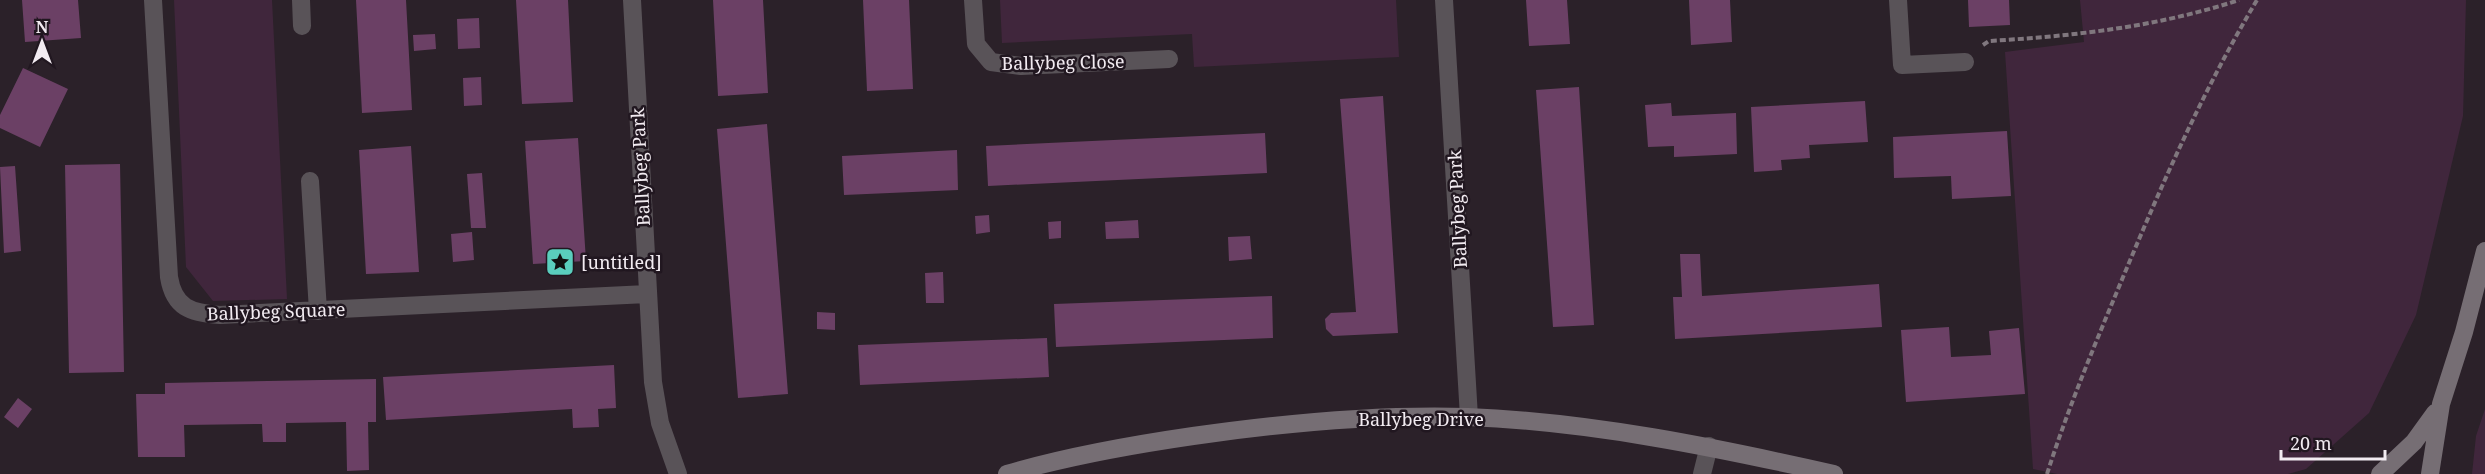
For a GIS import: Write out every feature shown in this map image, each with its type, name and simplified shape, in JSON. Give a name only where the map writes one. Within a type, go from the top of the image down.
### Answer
[{"type":"street","name":"Ballybeg Square","points":[[153,0],[168,265],[174,295],[183,307],[196,313],[220,315],[647,294]]},
{"type":"street","points":[[301,0],[302,26]]},
{"type":"street","name":"Ballybeg Park","points":[[632,0],[647,294],[656,402],[678,474]]},
{"type":"street","name":"Ballybeg Close","points":[[973,0],[976,44],[985,58],[998,65],[1169,59]]},
{"type":"street","name":"Ballybeg Park","points":[[1444,0],[1469,417]]},
{"type":"street","points":[[1898,0],[1902,65],[1965,62]]},
{"type":"street","points":[[310,181],[318,311]]},
{"type":"street","points":[[2430,474],[2441,404],[2464,332],[2485,251]]},
{"type":"street","points":[[2380,474],[2414,442],[2441,404]]},
{"type":"street","name":"Ballybeg Drive","points":[[1007,474],[1086,454],[1229,431],[1355,419],[1469,417],[1613,431],[1708,446],[1834,474]]},
{"type":"street","points":[[1702,474],[1708,446]]},
{"type":"path","points":[[1965,62],[1989,41],[2095,33],[2193,14],[2239,0]]},
{"type":"path","points":[[2047,474],[2106,317],[2172,160],[2200,100],[2257,0]]},
{"type":"shaded area","points":[[174,0],[272,0],[287,299],[213,301],[186,267]]},
{"type":"shaded area","points":[[1000,0],[1396,0],[1399,57],[1194,67],[1192,34],[1002,43]]},
{"type":"shaded area","points":[[2080,0],[2466,0],[2463,116],[2416,315],[2369,413],[2306,469],[2288,474],[2057,474],[2033,469],[2005,52],[2084,42]]},
{"type":"shaded area","points":[[2485,409],[2485,474],[2472,474],[2476,436]]},
{"type":"building","points":[[22,0],[78,0],[81,38],[25,42]]},
{"type":"building","points":[[356,0],[406,0],[412,110],[362,113]]},
{"type":"building","points":[[516,0],[568,0],[573,102],[522,104]]},
{"type":"building","points":[[713,0],[763,0],[768,93],[718,96]]},
{"type":"building","points":[[863,0],[909,0],[913,89],[867,91]]},
{"type":"building","points":[[1526,0],[1567,0],[1570,44],[1529,46]]},
{"type":"building","points":[[1689,0],[1730,0],[1732,42],[1691,45]]},
{"type":"building","points":[[1968,0],[2009,0],[2010,25],[1969,27]]},
{"type":"building","points":[[479,18],[480,48],[458,49],[457,19]]},
{"type":"building","points":[[435,34],[436,49],[414,51],[413,35]]},
{"type":"building","points":[[23,68],[68,89],[40,147],[0,128],[0,115]]},
{"type":"building","points":[[481,77],[482,105],[464,106],[463,78]]},
{"type":"building","points":[[1579,87],[1594,325],[1553,327],[1536,90]]},
{"type":"building","points":[[1383,96],[1398,333],[1333,336],[1326,329],[1325,319],[1331,313],[1356,312],[1340,99]]},
{"type":"building","points":[[1865,101],[1868,142],[1809,145],[1810,158],[1781,160],[1782,170],[1754,172],[1751,107]]},
{"type":"building","points":[[1671,103],[1672,116],[1736,113],[1737,154],[1674,157],[1674,146],[1648,147],[1645,105]]},
{"type":"building","points":[[767,124],[788,394],[738,398],[717,129]]},
{"type":"building","points":[[2007,131],[2011,196],[1952,199],[1951,176],[1894,178],[1893,137]]},
{"type":"building","points":[[1265,133],[1267,173],[988,186],[986,146]]},
{"type":"building","points":[[578,138],[586,261],[533,264],[525,141]]},
{"type":"building","points":[[411,146],[419,272],[366,274],[359,150]]},
{"type":"building","points":[[957,150],[958,190],[844,195],[842,156]]},
{"type":"building","points":[[120,164],[124,372],[69,373],[65,165]]},
{"type":"building","points":[[15,166],[21,251],[4,253],[0,167]]},
{"type":"building","points":[[482,173],[486,228],[471,228],[467,174]]},
{"type":"building","points":[[989,215],[990,232],[976,234],[975,216]]},
{"type":"building","points":[[1138,220],[1139,238],[1106,239],[1105,222]]},
{"type":"building","points":[[1061,221],[1061,238],[1049,239],[1048,222]]},
{"type":"building","points":[[472,232],[474,260],[453,262],[451,234]]},
{"type":"building","points":[[1250,236],[1252,259],[1229,261],[1228,237]]},
{"type":"building","points":[[1680,254],[1700,254],[1702,296],[1879,284],[1882,327],[1675,339],[1673,297],[1682,297]]},
{"type":"building","points":[[943,272],[944,303],[926,303],[925,273]]},
{"type":"building","points":[[1272,296],[1273,338],[1056,347],[1054,304]]},
{"type":"building","points":[[817,312],[835,313],[835,330],[817,329]]},
{"type":"building","points":[[1949,327],[1951,357],[1991,355],[1989,331],[2019,328],[2025,394],[1906,402],[1901,330]]},
{"type":"building","points":[[1047,338],[1049,377],[860,385],[858,345]]},
{"type":"building","points":[[614,365],[616,408],[598,409],[599,427],[573,428],[572,409],[386,420],[383,377]]},
{"type":"building","points":[[376,379],[376,422],[368,422],[369,470],[347,471],[346,422],[286,423],[286,442],[263,442],[262,424],[184,425],[185,457],[138,457],[136,394],[165,394],[165,383]]},
{"type":"building","points":[[18,398],[32,409],[18,428],[4,417]]},
{"type":"place","name":"[untitled]","points":[[560,262]]}]
